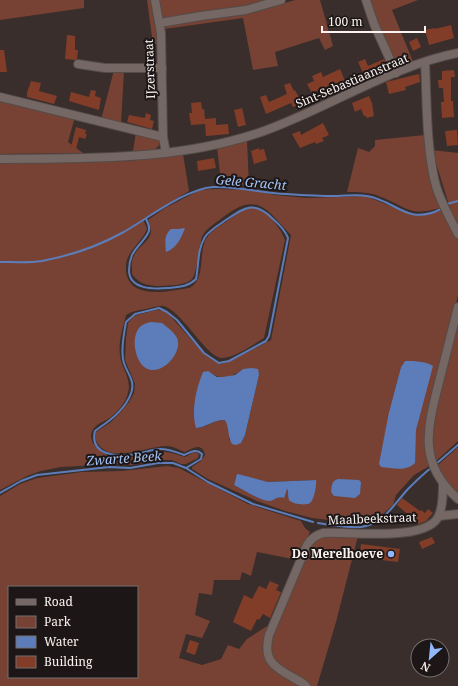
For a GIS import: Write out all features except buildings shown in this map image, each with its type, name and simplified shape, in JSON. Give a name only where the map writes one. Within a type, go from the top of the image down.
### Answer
[{"type":"street","name":"IJzerstraat","points":[[155,0],[160,23],[163,137]]},
{"type":"street","points":[[160,23],[246,10],[281,0]]},
{"type":"street","points":[[366,0],[374,24],[396,73]]},
{"type":"street","points":[[424,63],[439,57],[458,54]]},
{"type":"street","name":"Sint-Sebastiaanstraat","points":[[0,159],[128,157],[166,153],[243,138],[284,123],[396,73],[424,63],[429,145],[436,185],[448,216],[458,234]]},
{"type":"street","points":[[78,64],[105,68],[162,68]]},
{"type":"street","points":[[0,97],[163,137],[166,153]]},
{"type":"street","points":[[458,307],[431,415],[428,435],[429,453],[434,467],[443,484],[458,499]]},
{"type":"street","points":[[443,484],[439,516],[458,514]]},
{"type":"street","name":"Maalbeekstraat","points":[[306,686],[280,671],[273,665],[266,650],[269,634],[311,538],[323,533],[364,534],[414,531],[427,527],[439,516]]},
{"type":"green space","points":[[0,0],[84,0],[84,8],[0,20]]},
{"type":"green space","points":[[147,0],[269,0],[243,12],[275,6],[295,0],[320,0],[333,46],[325,50],[319,38],[275,52],[278,66],[253,70],[243,18],[157,30],[158,44],[153,44]]},
{"type":"green space","points":[[369,0],[418,0],[392,10],[414,64],[398,69],[391,59]]},
{"type":"green space","points":[[114,70],[124,70],[121,124],[101,120]]},
{"type":"green space","points":[[0,99],[75,117],[68,142],[83,153],[0,154]]},
{"type":"green space","points":[[136,132],[158,138],[160,142],[158,146],[149,151],[133,151]]},
{"type":"green space","points":[[425,135],[434,189],[440,208],[429,211],[414,211],[377,195],[360,192],[347,192],[358,148],[369,152],[375,146],[375,140]]},
{"type":"green space","points":[[247,140],[249,186],[221,183],[217,146]]},
{"type":"green space","points":[[432,150],[458,153],[458,295],[431,408],[431,465],[414,475],[396,495],[393,505],[379,517],[361,524],[312,518],[285,511],[257,501],[208,479],[192,469],[192,467],[201,461],[205,455],[202,448],[199,447],[185,452],[174,447],[167,446],[130,452],[112,453],[104,450],[96,441],[96,432],[111,422],[119,414],[134,393],[135,384],[125,360],[128,323],[134,316],[156,310],[166,311],[204,354],[221,364],[228,362],[271,340],[291,235],[275,217],[260,206],[253,204],[244,205],[222,218],[203,234],[195,273],[191,280],[176,285],[152,286],[141,282],[132,274],[132,260],[151,233],[148,220],[165,208],[200,190],[215,189],[251,190],[275,195],[307,198],[366,196],[412,215],[429,214],[450,208]],"holes":[[[405,361],[411,361],[417,422],[415,461],[389,412],[401,367]],[[243,369],[259,375],[245,435],[241,443],[229,440],[229,426],[226,420],[196,428],[211,373],[219,377],[227,377]],[[237,474],[268,482],[316,480],[310,503],[298,503],[289,499],[287,489],[283,498],[267,500],[254,496],[234,485]]]},
{"type":"green space","points":[[183,154],[189,191],[143,219],[147,229],[127,260],[127,275],[130,282],[135,287],[150,292],[186,289],[191,287],[198,278],[203,247],[209,235],[218,227],[245,209],[258,209],[264,212],[275,222],[285,240],[264,338],[239,353],[229,357],[217,357],[210,352],[179,317],[164,306],[138,310],[126,315],[121,335],[120,350],[121,360],[129,383],[128,393],[124,403],[116,412],[95,427],[91,436],[94,444],[105,454],[117,457],[131,457],[164,452],[185,457],[194,452],[199,454],[198,458],[186,464],[181,464],[172,460],[157,460],[132,465],[117,464],[61,467],[41,471],[27,476],[0,490],[0,163],[130,161]]},
{"type":"green space","points":[[458,319],[458,441],[435,462],[430,433]]},
{"type":"green space","points":[[458,447],[458,493],[453,490],[437,466]]},
{"type":"green space","points":[[167,466],[179,468],[248,504],[301,521],[305,528],[310,532],[298,560],[257,552],[251,576],[242,572],[240,580],[214,580],[212,595],[199,593],[195,615],[210,621],[202,638],[186,634],[179,658],[202,665],[221,659],[228,645],[239,649],[247,639],[267,626],[269,629],[262,649],[266,660],[302,686],[0,686],[0,496],[20,484],[37,478],[82,472],[122,471]]},
{"type":"green space","points":[[321,535],[358,536],[336,622],[317,686],[308,686],[274,662],[269,647],[276,625],[309,545]]},
{"type":"water","points":[[185,228],[176,245],[166,252],[165,245],[169,231],[171,229]]},
{"type":"water","points":[[151,322],[162,323],[168,328],[177,338],[178,345],[176,353],[171,360],[157,370],[149,370],[142,365],[137,356],[135,347],[135,338],[138,329],[142,325]]},
{"type":"water","points":[[405,361],[423,362],[433,366],[416,430],[415,463],[408,468],[395,469],[381,467],[379,464],[389,412],[401,367]]},
{"type":"water","points":[[243,369],[258,369],[259,375],[245,435],[241,443],[236,445],[232,444],[225,420],[196,428],[194,407],[198,386],[203,372],[208,371],[217,377],[223,377],[235,375]]},
{"type":"water","points":[[237,474],[268,482],[316,480],[315,492],[313,499],[308,504],[296,503],[289,500],[287,489],[284,498],[269,501],[256,497],[234,485]]},
{"type":"water","points":[[338,479],[359,480],[361,482],[360,494],[355,498],[334,496],[331,492],[332,486],[333,482]]},
{"type":"waterway","name":"Gele Gracht","points":[[0,262],[42,261],[83,250],[122,233],[190,193],[213,187],[304,195],[363,195],[377,199],[402,211],[419,215],[429,214],[441,209]]},
{"type":"waterway","name":"Gele Gracht","points":[[447,204],[458,201]]},
{"type":"waterway","points":[[146,219],[149,226],[149,231],[132,255],[129,270],[130,277],[133,281],[138,285],[150,288],[180,287],[193,282],[196,279],[199,252],[205,237],[216,227],[237,213],[248,208],[254,207],[266,213],[278,223],[288,238],[269,336],[266,341],[229,361],[219,363],[204,353],[177,320],[159,308],[135,314],[126,322],[122,354],[132,382],[131,393],[126,403],[118,413],[95,431],[94,439],[96,446],[106,453],[114,455],[129,455],[160,449],[169,450],[184,455],[196,451],[200,452],[202,454],[201,459],[186,468]]},
{"type":"waterway","name":"Zwarte Beek","points":[[436,464],[458,445]]},
{"type":"waterway","name":"Zwarte Beek","points":[[0,493],[21,481],[37,475],[109,467],[130,468],[158,463],[173,463],[186,468],[208,482],[253,504],[313,522]]},
{"type":"waterway","name":"Zwarte Beek","points":[[318,523],[361,527],[376,522],[382,518],[408,489],[431,468]]},
{"type":"place","name":"De Merelhoeve","points":[[391,554]]}]
